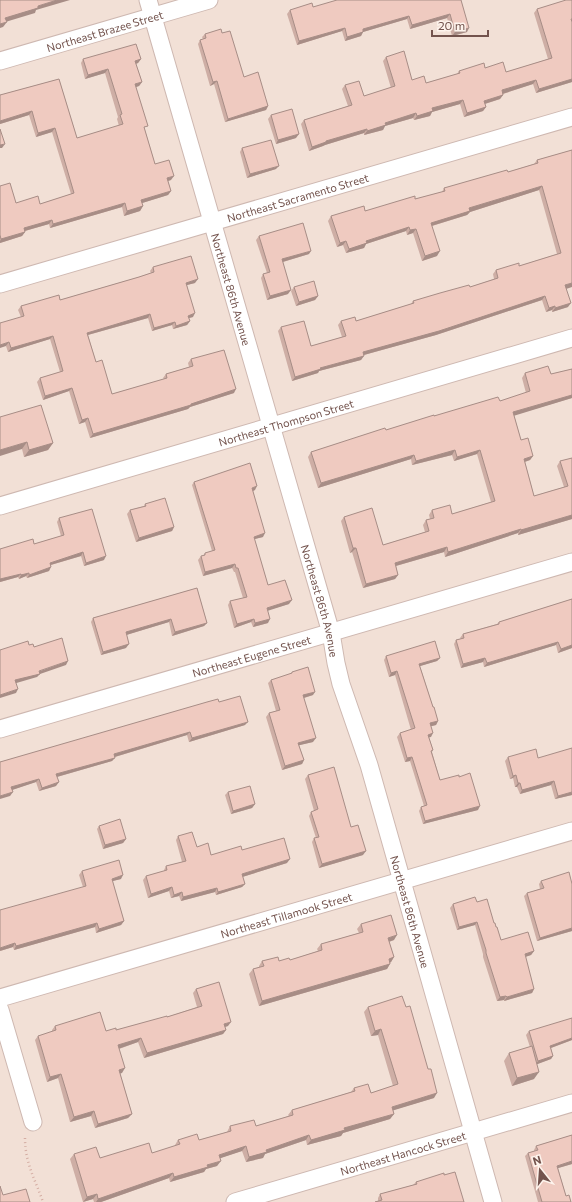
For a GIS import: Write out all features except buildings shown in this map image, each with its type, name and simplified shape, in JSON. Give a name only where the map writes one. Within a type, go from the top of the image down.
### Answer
[{"type":"street","name":"Northeast 86th Avenue","points":[[148,0],[330,633],[341,684],[368,765],[493,1202]]},
{"type":"street","name":"Northeast Brazee Street","points":[[0,61],[209,0]]},
{"type":"street","name":"Northeast Sacramento Street","points":[[0,284],[572,117]]},
{"type":"street","name":"Northeast Thompson Street","points":[[0,506],[572,338]]},
{"type":"street","name":"Northeast Eugene Street","points":[[0,729],[572,562]]},
{"type":"street","name":"Northeast Tillamook Street","points":[[0,998],[572,831]]},
{"type":"street","points":[[0,1010],[33,1122]]},
{"type":"street","name":"Northeast Hancock Street","points":[[235,1202],[572,1103]]},
{"type":"path","points":[[33,1122],[25,1135],[25,1151],[30,1170],[37,1184],[43,1202]]},
{"type":"shaded area","points":[[0,0],[572,0],[572,1202],[0,1202]]}]
